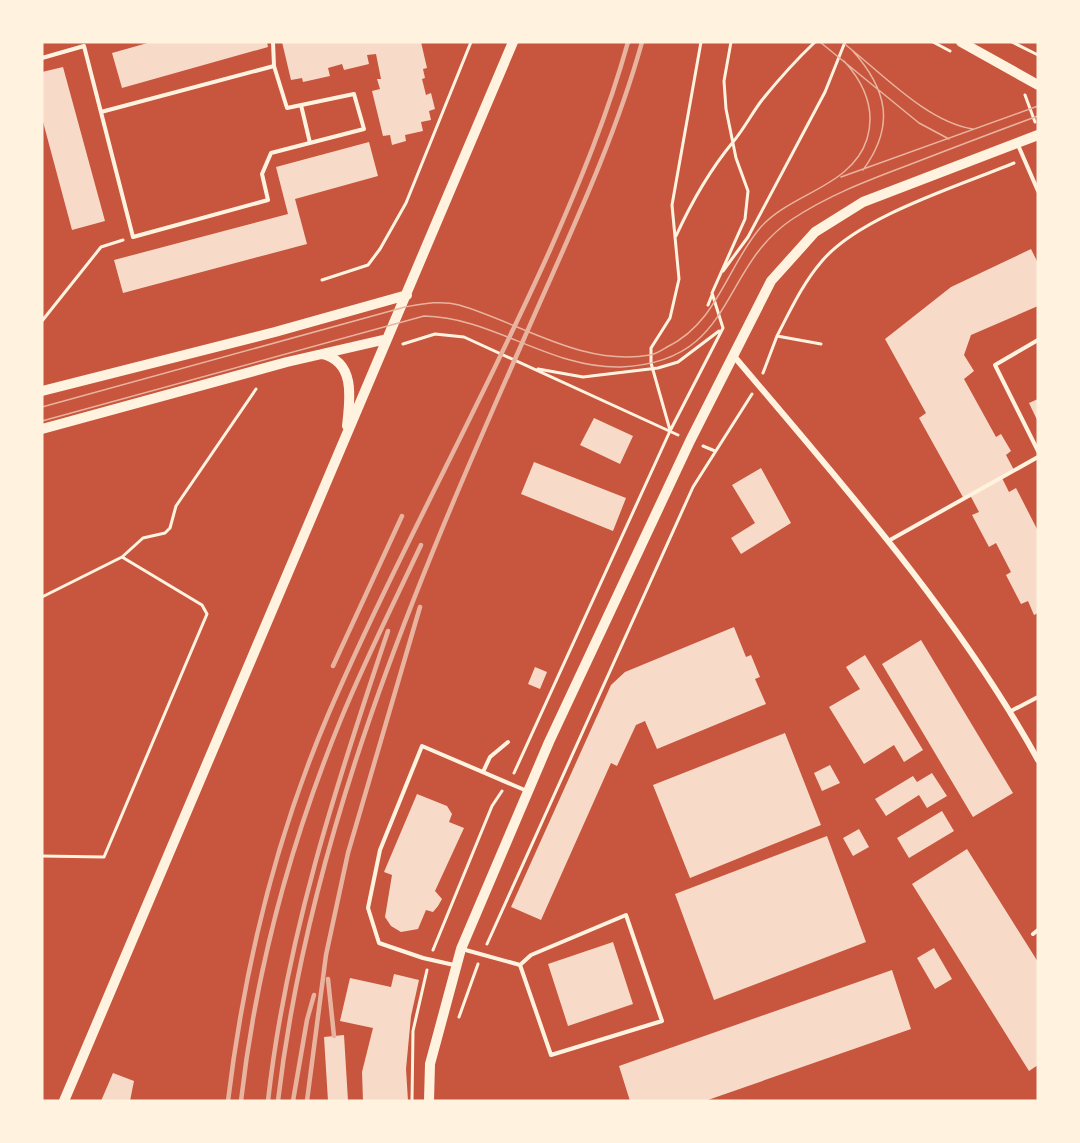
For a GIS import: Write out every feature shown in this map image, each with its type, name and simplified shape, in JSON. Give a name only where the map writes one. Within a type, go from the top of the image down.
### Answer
[{"type":"main road","points":[[64,1101],[513,42]]},
{"type":"main road","points":[[961,42],[1038,85]]},
{"type":"main road","points":[[429,1101],[430,1064],[461,949],[527,791],[733,355],[771,281],[815,232],[863,202],[1038,135]]},
{"type":"main road","points":[[42,391],[275,332],[407,295]]},
{"type":"main road","points":[[42,429],[321,354],[387,339]]},
{"type":"main road","points":[[321,354],[338,361],[348,378],[350,401],[346,438]]},
{"type":"street","points":[[733,355],[890,540],[1011,711],[1038,760]]},
{"type":"lane","points":[[42,58],[84,46],[133,237],[268,200],[262,174],[271,153],[364,129],[354,94],[287,108],[274,66],[273,42]]},
{"type":"lane","points":[[101,112],[274,66]]},
{"type":"lane","points":[[301,105],[310,143]]},
{"type":"lane","points":[[1017,143],[1038,191]]},
{"type":"lane","points":[[1038,340],[995,365],[1038,451]]},
{"type":"lane","points":[[890,540],[1038,457]]},
{"type":"lane","points":[[1011,711],[1038,697]]},
{"type":"lane","points":[[483,772],[490,757],[508,742]]},
{"type":"lane","points":[[455,965],[379,944],[368,908],[380,850],[422,746],[527,791]]},
{"type":"lane","points":[[626,915],[662,1021],[551,1055],[520,965],[531,955],[626,915]]},
{"type":"lane","points":[[1033,934],[1038,930]]},
{"type":"lane","points":[[461,949],[520,965]]},
{"type":"path","points":[[322,280],[368,265],[380,249],[406,202],[471,42]]},
{"type":"path","points":[[670,431],[651,363],[651,348],[670,318],[679,279],[672,205],[701,42]]},
{"type":"path","points":[[708,305],[745,219],[748,191],[733,143],[726,110],[724,81],[732,42]]},
{"type":"path","points":[[675,238],[694,196],[723,152],[733,143],[761,101],[795,61],[815,42]]},
{"type":"path","points":[[722,272],[748,237],[825,92],[845,42]]},
{"type":"path","points":[[1012,42],[1038,55]]},
{"type":"path","points":[[1022,89],[1027,96],[1038,128]]},
{"type":"path","points":[[458,1020],[482,955],[693,487],[758,384],[777,336],[801,289],[824,258],[869,223],[1024,159]]},
{"type":"path","points":[[42,321],[101,247],[133,237]]},
{"type":"path","points":[[670,431],[723,328],[712,293]]},
{"type":"path","points":[[533,368],[584,377],[654,369],[678,362],[723,328]]},
{"type":"path","points":[[403,344],[435,334],[464,338],[670,431]]},
{"type":"path","points":[[777,336],[821,344]]},
{"type":"path","points":[[42,597],[122,557],[143,538],[165,533],[170,528],[176,506],[256,389]]},
{"type":"path","points":[[42,856],[104,857],[207,614],[202,605],[122,557]]},
{"type":"building","points":[[151,42],[267,42],[268,47],[122,88],[112,53]]},
{"type":"building","points":[[282,42],[421,42],[427,68],[423,69],[425,78],[422,79],[426,95],[431,93],[435,109],[429,111],[431,120],[421,122],[423,131],[405,135],[406,141],[392,145],[390,135],[383,136],[372,91],[380,89],[377,79],[381,79],[376,54],[367,55],[369,64],[344,70],[342,64],[328,68],[330,76],[303,82],[302,78],[291,80]]},
{"type":"building","points":[[63,67],[105,221],[72,230],[42,118],[42,72]]},
{"type":"building","points":[[369,142],[378,176],[295,199],[307,244],[123,293],[114,260],[288,214],[276,167]]},
{"type":"building","points":[[1031,249],[1038,263],[1038,306],[971,335],[964,355],[974,371],[964,379],[996,437],[1001,434],[1011,451],[1006,455],[1014,470],[1002,478],[1009,492],[1016,488],[1038,531],[1038,613],[1034,615],[1028,601],[1021,604],[1006,575],[1011,572],[996,543],[989,547],[972,515],[979,512],[970,495],[964,499],[919,418],[926,413],[885,339],[951,287]]},
{"type":"building","points":[[1038,399],[1038,422],[1029,403]]},
{"type":"building","points":[[594,418],[633,436],[620,464],[580,445]]},
{"type":"building","points":[[534,462],[626,498],[613,531],[521,494]]},
{"type":"building","points":[[761,468],[791,523],[741,554],[731,538],[755,523],[732,485]]},
{"type":"building","points":[[734,627],[746,657],[751,655],[760,677],[755,679],[766,704],[657,749],[645,721],[636,725],[617,766],[611,763],[541,920],[511,907],[611,685],[625,672]]},
{"type":"building","points":[[921,640],[1013,793],[973,817],[882,664]]},
{"type":"building","points":[[865,655],[923,750],[904,762],[894,745],[864,764],[829,707],[860,689],[846,667]]},
{"type":"building","points":[[535,667],[547,672],[540,689],[528,684]]},
{"type":"building","points":[[785,733],[821,825],[690,878],[653,785]]},
{"type":"building","points":[[830,765],[840,783],[822,791],[814,773]]},
{"type":"building","points":[[932,773],[947,796],[927,808],[919,795],[886,816],[875,799],[913,776],[917,782]]},
{"type":"building","points":[[417,794],[447,806],[452,814],[449,822],[464,828],[435,891],[442,899],[438,906],[433,912],[426,910],[418,929],[401,932],[391,926],[385,917],[392,875],[384,872]]},
{"type":"building","points":[[942,811],[954,831],[909,858],[897,838]]},
{"type":"building","points":[[859,829],[869,847],[853,856],[843,838]]},
{"type":"building","points":[[827,836],[866,942],[714,1000],[675,894]]},
{"type":"building","points":[[967,849],[1038,962],[1038,1065],[1029,1071],[912,884]]},
{"type":"building","points":[[613,942],[633,1004],[568,1026],[548,964]]},
{"type":"building","points":[[934,948],[952,979],[935,989],[917,958]]},
{"type":"building","points":[[892,970],[911,1029],[705,1101],[630,1101],[619,1066]]},
{"type":"building","points":[[394,974],[419,980],[411,1016],[406,1069],[408,1101],[363,1101],[362,1072],[373,1028],[340,1021],[350,978],[391,987]]},
{"type":"building","points":[[344,1035],[348,1101],[328,1101],[324,1037]]},
{"type":"building","points":[[113,1073],[134,1081],[130,1101],[101,1101]]},
{"type":"tram line","points":[[820,42],[919,123],[949,139]]},
{"type":"tram line","points":[[842,42],[921,106],[938,117],[973,129]]},
{"type":"tram line","points":[[852,50],[873,79],[880,93],[883,108],[880,138],[863,170]]},
{"type":"tram line","points":[[42,407],[405,307],[432,303],[459,305],[552,341],[600,355],[625,357],[657,353],[684,337],[698,324],[710,309],[760,228],[787,206],[834,179],[859,155],[867,139],[869,107],[862,87],[844,61]]},
{"type":"tram line","points":[[841,177],[1038,106]]},
{"type":"tram line","points":[[42,421],[424,316],[474,325],[570,360],[595,365],[621,367],[658,361],[686,349],[706,331],[767,240],[791,220],[833,196],[862,183],[1038,116]]},
{"type":"railway","points":[[228,1101],[243,1002],[264,904],[309,761],[354,656],[550,250],[593,148],[628,42]]},
{"type":"railway","points":[[278,1101],[293,1002],[314,904],[341,807],[372,712],[444,524],[603,156],[642,42]]},
{"type":"railway","points":[[333,666],[402,516]]},
{"type":"railway","points":[[241,1101],[266,955],[306,812],[350,697],[421,545]]},
{"type":"railway","points":[[307,1101],[326,955],[348,853],[420,607]]},
{"type":"railway","points":[[268,1101],[287,981],[315,863],[388,631]]},
{"type":"railway","points":[[328,979],[334,1036]]},
{"type":"railway","points":[[293,1101],[307,1020],[314,995]]}]
